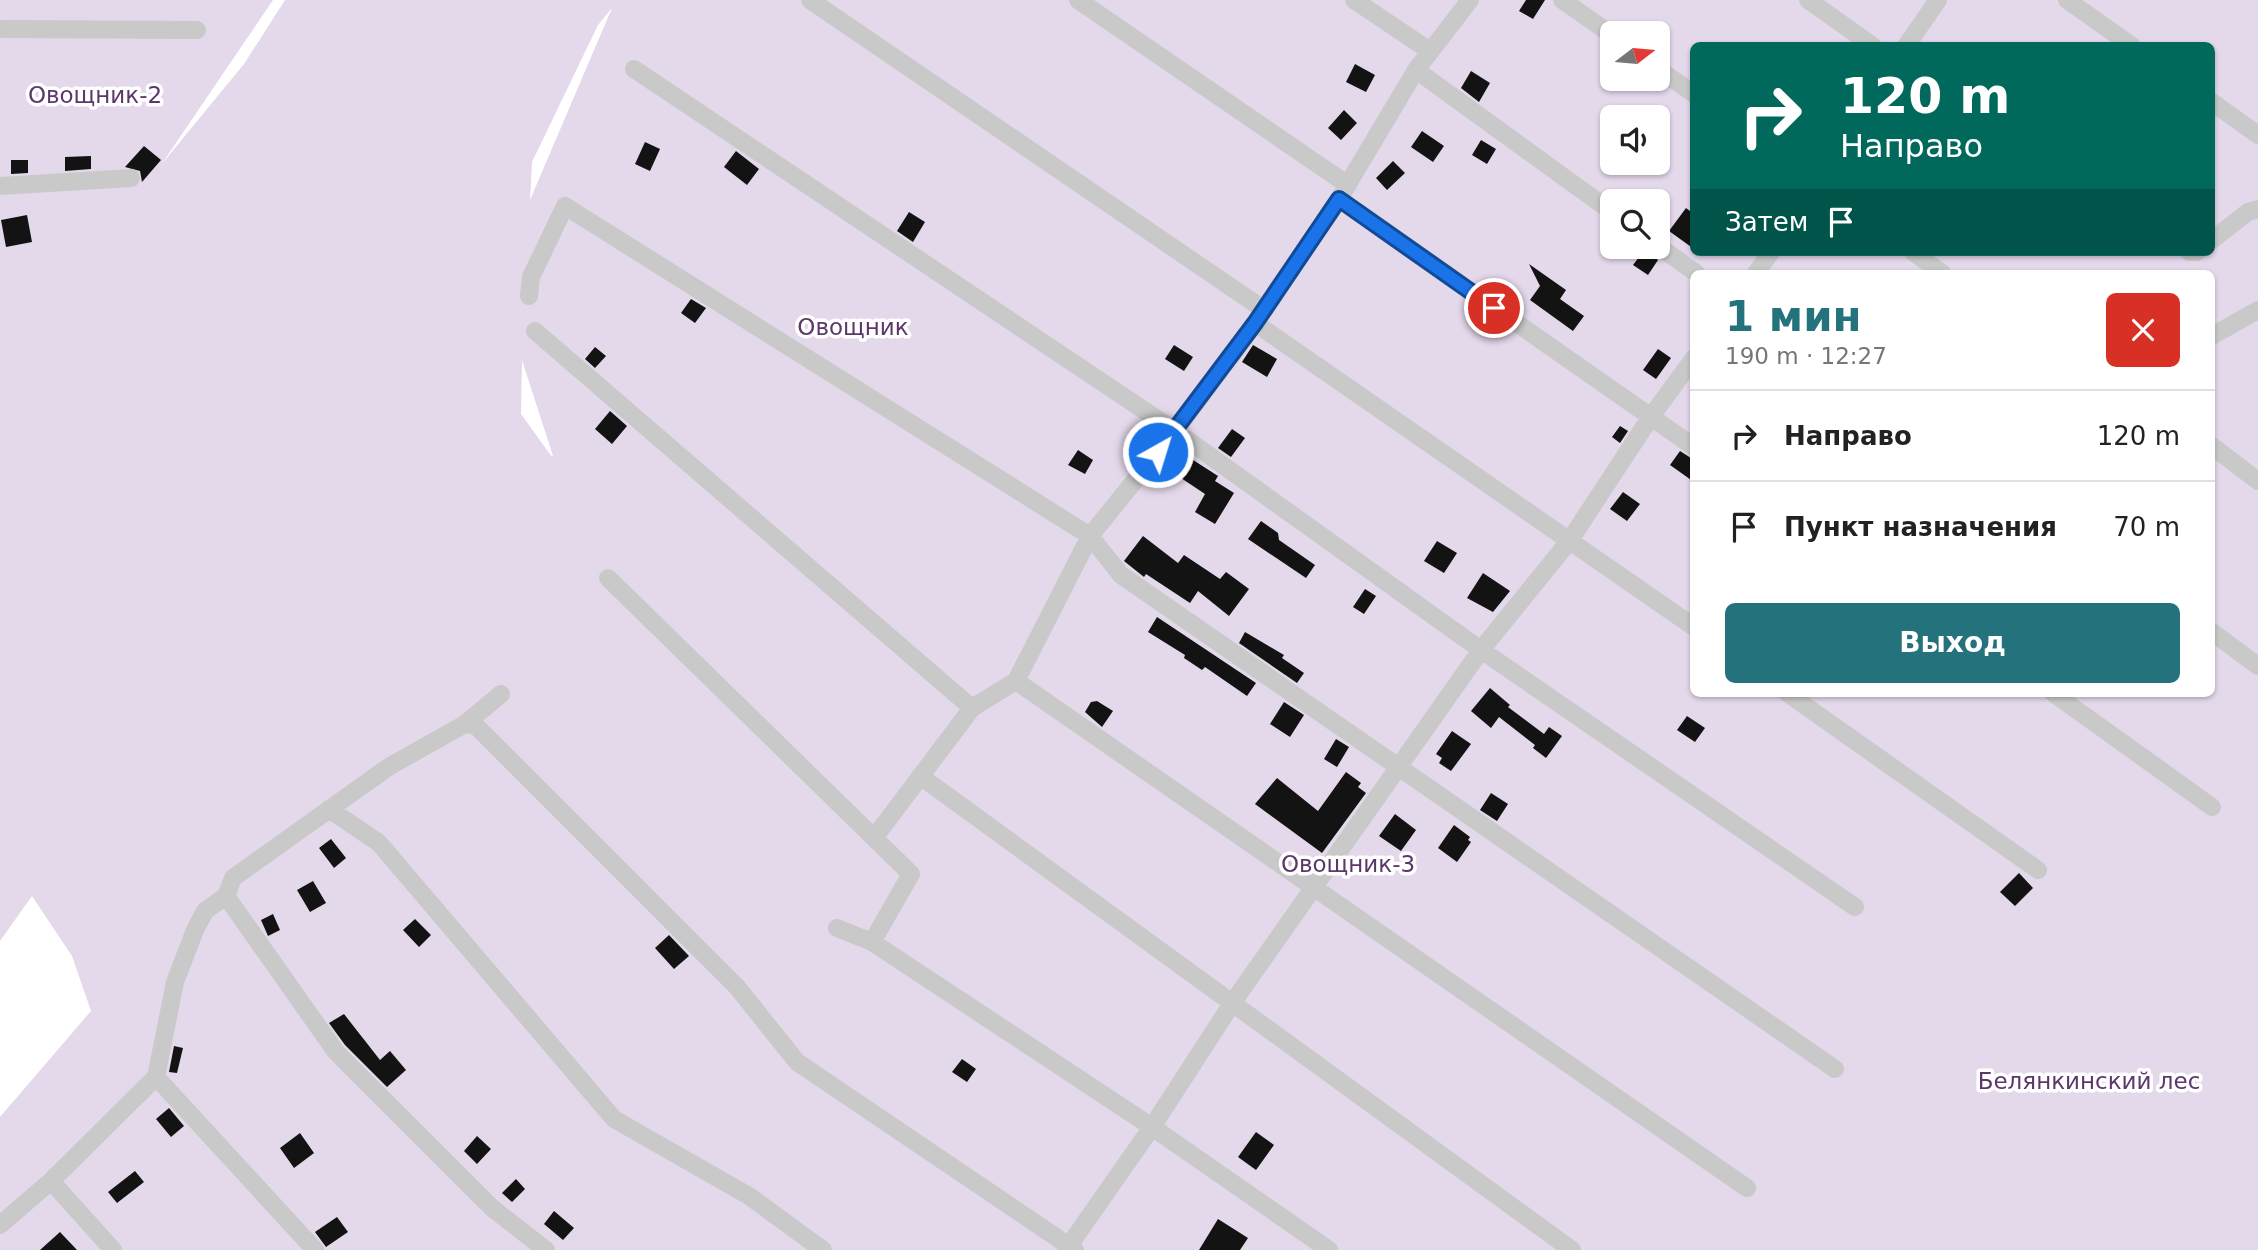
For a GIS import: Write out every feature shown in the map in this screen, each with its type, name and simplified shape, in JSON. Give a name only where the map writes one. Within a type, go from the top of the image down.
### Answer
[{"type":"lane","points":[[810,0],[1690,624]]},
{"type":"lane","points":[[1078,0],[1650,418],[1690,444]]},
{"type":"lane","points":[[1354,0],[1430,51]]},
{"type":"lane","points":[[874,838],[972,708],[1016,681],[1090,536],[1175,431],[1259,316],[1343,192],[1416,70],[1470,0]]},
{"type":"lane","points":[[1562,0],[1600,27]]},
{"type":"lane","points":[[1808,0],[1867,42]]},
{"type":"lane","points":[[1909,42],[1938,0]]},
{"type":"lane","points":[[2067,0],[2126,42]]},
{"type":"lane","points":[[0,29],[197,30]]},
{"type":"lane","points":[[634,69],[1175,431],[1481,650],[1855,908]]},
{"type":"lane","points":[[1416,70],[1600,203]]},
{"type":"lane","points":[[1670,77],[1690,91]]},
{"type":"lane","points":[[2215,104],[2258,135]]},
{"type":"lane","points":[[0,186],[131,178]]},
{"type":"lane","points":[[529,296],[531,277],[565,206],[1090,536],[1121,575],[1835,1069]]},
{"type":"lane","points":[[2215,238],[2248,212],[2258,209]]},
{"type":"lane","points":[[1670,254],[1692,270]]},
{"type":"lane","points":[[1919,256],[1938,270]]},
{"type":"lane","points":[[2215,334],[2258,311]]},
{"type":"lane","points":[[536,331],[972,708]]},
{"type":"lane","points":[[465,724],[475,725],[727,978],[797,1062],[1070,1249],[1233,1002],[1481,650],[1570,540],[1650,418],[1690,363]]},
{"type":"lane","points":[[2215,448],[2258,481]]},
{"type":"lane","points":[[608,578],[911,874],[872,942]]},
{"type":"lane","points":[[2215,634],[2258,666]]},
{"type":"lane","points":[[1016,681],[1747,1188]]},
{"type":"lane","points":[[0,1225],[51,1181],[156,1077],[175,982],[195,930],[205,911],[226,896],[233,878],[390,766],[465,724],[501,694]]},
{"type":"lane","points":[[1793,697],[2038,870]]},
{"type":"lane","points":[[2059,697],[2212,807]]},
{"type":"lane","points":[[920,776],[1572,1250]]},
{"type":"lane","points":[[329,809],[379,843],[614,1119],[749,1196],[823,1250]]},
{"type":"lane","points":[[226,896],[336,1052],[492,1208],[546,1250]]},
{"type":"lane","points":[[837,928],[872,942],[1152,1127],[1329,1250]]},
{"type":"lane","points":[[156,1077],[314,1250]]},
{"type":"lane","points":[[51,1181],[113,1250]]},
{"type":"green space","points":[[0,0],[273,0],[161,165],[244,64],[285,0],[2258,0],[2258,1250],[0,1250],[0,1117],[91,1011],[72,956],[32,896],[0,941]],"holes":[[[612,8],[530,200],[532,162],[598,25]],[[522,360],[553,456],[552,457],[521,414]]]},
{"type":"building","points":[[1526,0],[1545,0],[1533,19],[1519,11]]},
{"type":"building","points":[[1355,64],[1375,75],[1366,92],[1346,82]]},
{"type":"building","points":[[1471,71],[1490,83],[1479,102],[1461,88]]},
{"type":"building","points":[[1344,110],[1357,123],[1341,140],[1328,128]]},
{"type":"building","points":[[1422,131],[1444,146],[1433,162],[1411,147]]},
{"type":"building","points":[[1481,140],[1496,149],[1487,164],[1472,155]]},
{"type":"building","points":[[645,142],[660,149],[650,171],[635,164]]},
{"type":"building","points":[[144,146],[161,160],[142,182],[140,171],[125,167]]},
{"type":"building","points":[[736,151],[759,169],[747,185],[724,167]]},
{"type":"building","points":[[91,156],[91,169],[65,171],[65,157]]},
{"type":"building","points":[[11,160],[28,160],[28,173],[11,174]]},
{"type":"building","points":[[1393,161],[1405,173],[1387,190],[1376,178]]},
{"type":"building","points":[[1686,208],[1690,211],[1690,246],[1670,232]]},
{"type":"building","points":[[909,212],[925,222],[913,242],[897,231]]},
{"type":"building","points":[[27,215],[32,242],[6,247],[1,220]]},
{"type":"building","points":[[1638,259],[1658,260],[1648,275],[1633,265]]},
{"type":"building","points":[[1529,264],[1566,290],[1560,299],[1584,316],[1573,331],[1530,300],[1540,286]]},
{"type":"building","points":[[691,299],[706,308],[695,323],[681,313]]},
{"type":"building","points":[[1174,345],[1193,357],[1184,371],[1165,359]]},
{"type":"building","points":[[1253,345],[1277,359],[1267,377],[1242,362]]},
{"type":"building","points":[[595,347],[606,356],[595,368],[585,359]]},
{"type":"building","points":[[1658,349],[1671,358],[1656,379],[1643,370]]},
{"type":"building","points":[[610,411],[627,426],[612,444],[595,429]]},
{"type":"building","points":[[1620,426],[1628,431],[1620,443],[1612,437]]},
{"type":"building","points":[[1232,429],[1245,438],[1231,457],[1218,448]]},
{"type":"building","points":[[1078,450],[1093,460],[1085,474],[1068,465]]},
{"type":"building","points":[[1680,451],[1690,457],[1690,479],[1670,465]]},
{"type":"building","points":[[1190,458],[1218,476],[1215,481],[1234,493],[1215,524],[1195,512],[1205,494],[1178,476]]},
{"type":"building","points":[[1623,492],[1640,504],[1627,521],[1610,509]]},
{"type":"building","points":[[1261,521],[1278,533],[1279,540],[1315,565],[1306,578],[1248,539]]},
{"type":"building","points":[[1143,536],[1178,563],[1184,555],[1220,579],[1226,572],[1249,589],[1229,616],[1198,591],[1190,603],[1146,574],[1144,577],[1124,561]]},
{"type":"building","points":[[1437,541],[1457,553],[1444,573],[1424,561]]},
{"type":"building","points":[[1483,573],[1510,591],[1493,612],[1467,598]]},
{"type":"building","points":[[1365,589],[1376,596],[1364,614],[1353,607]]},
{"type":"building","points":[[1157,617],[1256,683],[1247,696],[1205,667],[1202,670],[1184,658],[1185,655],[1148,632]]},
{"type":"building","points":[[1245,632],[1284,655],[1282,658],[1304,673],[1297,683],[1239,643]]},
{"type":"building","points":[[1490,688],[1510,705],[1508,707],[1544,734],[1549,727],[1562,736],[1546,758],[1533,748],[1535,745],[1499,717],[1491,728],[1471,711]]},
{"type":"building","points":[[1097,701],[1113,711],[1102,727],[1085,712],[1091,702]]},
{"type":"building","points":[[1284,702],[1304,715],[1290,737],[1270,724]]},
{"type":"building","points":[[1687,716],[1705,728],[1695,742],[1677,730]]},
{"type":"building","points":[[1452,731],[1471,744],[1451,771],[1439,763],[1442,758],[1436,754]]},
{"type":"building","points":[[1336,739],[1349,747],[1337,767],[1324,759]]},
{"type":"building","points":[[1346,772],[1361,783],[1358,787],[1366,793],[1322,853],[1255,804],[1277,778],[1318,811]]},
{"type":"building","points":[[1491,793],[1508,804],[1497,821],[1480,810]]},
{"type":"building","points":[[1395,814],[1416,830],[1401,851],[1379,836]]},
{"type":"building","points":[[1454,825],[1470,837],[1468,840],[1471,842],[1457,862],[1438,848]]},
{"type":"building","points":[[331,839],[346,858],[334,868],[319,848]]},
{"type":"building","points":[[2019,873],[2033,888],[2015,906],[2000,892]]},
{"type":"building","points":[[313,881],[326,903],[310,912],[297,890]]},
{"type":"building","points":[[273,914],[280,930],[268,936],[261,920]]},
{"type":"building","points":[[415,919],[431,935],[419,947],[403,930]]},
{"type":"building","points":[[669,935],[689,956],[674,969],[655,948]]},
{"type":"building","points":[[344,1014],[380,1060],[390,1051],[406,1070],[387,1087],[345,1045],[329,1023]]},
{"type":"building","points":[[174,1046],[183,1048],[177,1073],[169,1072]]},
{"type":"building","points":[[962,1059],[976,1069],[967,1082],[952,1072]]},
{"type":"building","points":[[169,1108],[184,1126],[171,1137],[156,1119]]},
{"type":"building","points":[[1256,1132],[1274,1145],[1256,1170],[1238,1157]]},
{"type":"building","points":[[300,1133],[314,1153],[294,1168],[280,1148]]},
{"type":"building","points":[[477,1136],[491,1149],[477,1164],[464,1151]]},
{"type":"building","points":[[135,1171],[144,1182],[117,1203],[108,1192]]},
{"type":"building","points":[[516,1179],[525,1189],[512,1202],[502,1193]]},
{"type":"building","points":[[554,1211],[574,1228],[563,1240],[544,1224]]},
{"type":"building","points":[[337,1217],[348,1232],[326,1247],[315,1232]]},
{"type":"building","points":[[1218,1219],[1248,1238],[1240,1250],[1199,1250]]},
{"type":"building","points":[[60,1232],[77,1250],[40,1250]]},
{"type":"route","points":[[1158,452],[1255,323],[1339,199],[1494,308]]},
{"type":"park label","name":"Овощник-2","points":[[95,95]]},
{"type":"park label","name":"Овощник","points":[[853,327]]},
{"type":"park label","name":"Овощник-3","points":[[1348,864]]},
{"type":"park label","name":"Белянкинский лес","points":[[2089,1081]]}]
